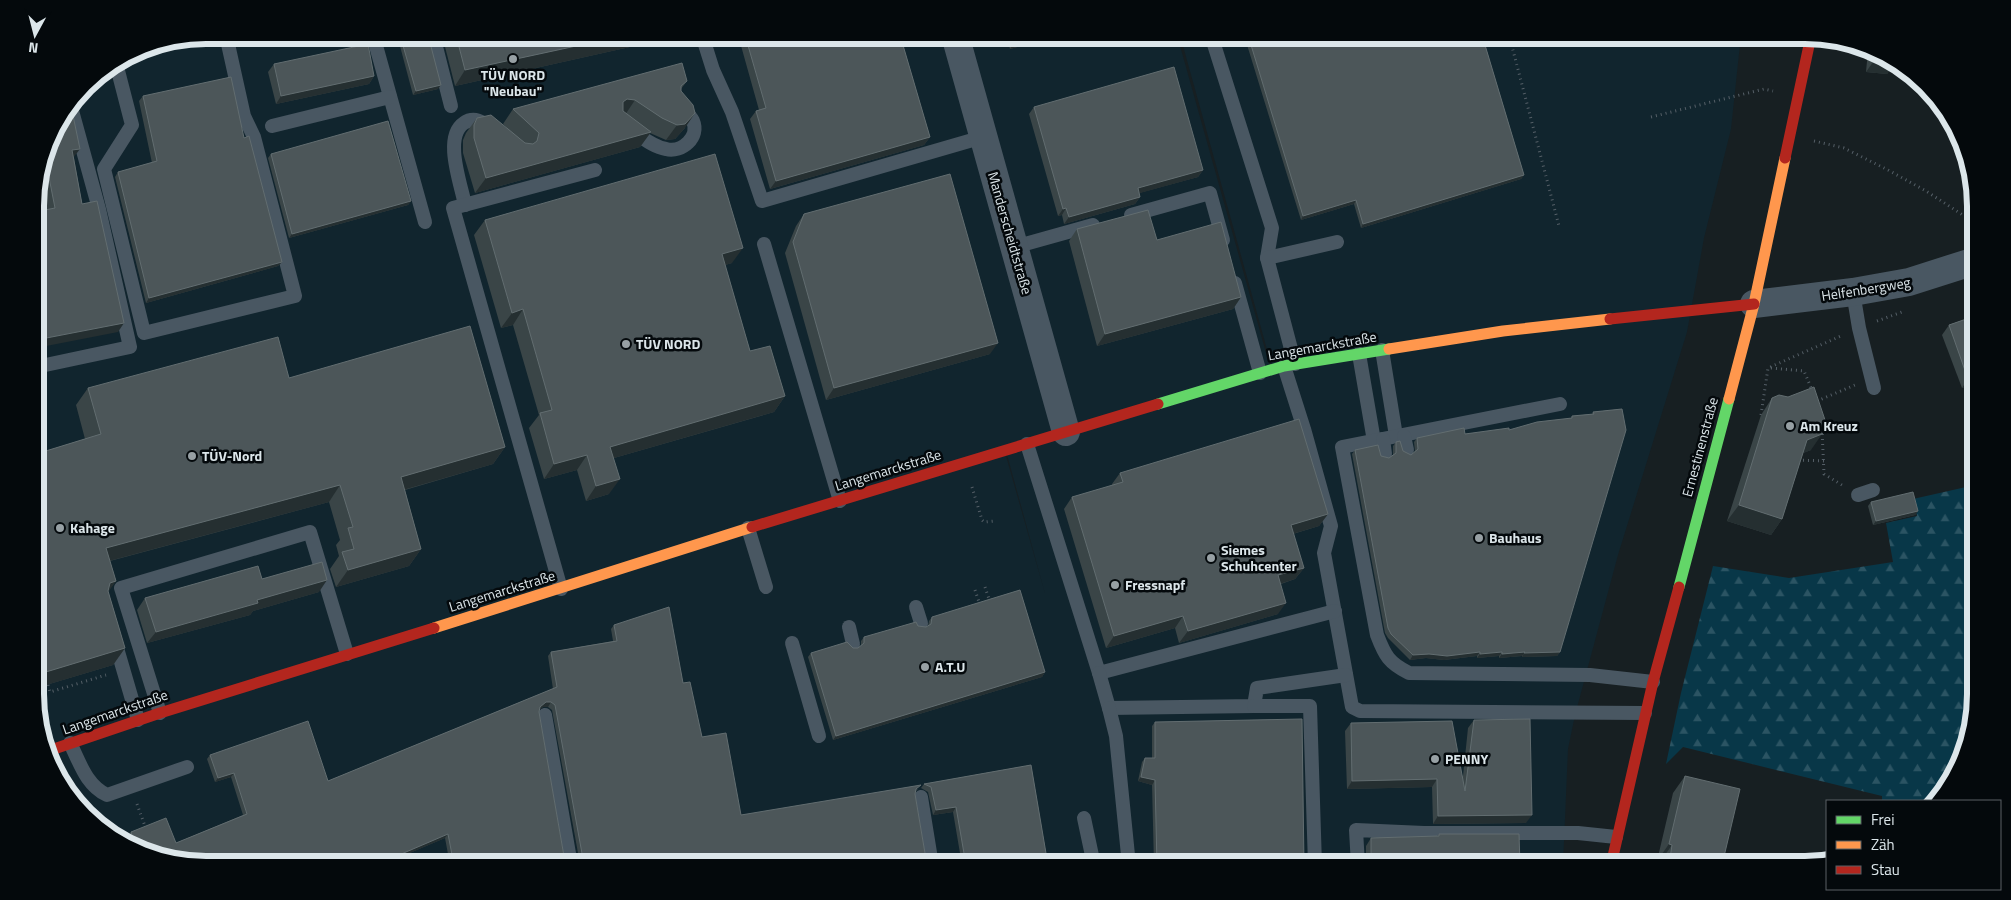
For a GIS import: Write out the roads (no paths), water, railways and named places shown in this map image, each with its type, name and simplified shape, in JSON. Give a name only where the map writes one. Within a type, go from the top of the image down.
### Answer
[{"type":"street","name":"Manderscheidtstraße","points":[[957,44],[1066,432]]},
{"type":"street","name":"Ernestinenstraße","points":[[1613,856],[1652,682],[1754,304],[1809,44]]},
{"type":"street","name":"Helfenbergweg","points":[[1754,304],[1853,292],[1910,282],[1967,264]]},
{"type":"street","name":"Langemarckstraße","points":[[53,749],[160,713],[561,589],[748,528],[1289,365],[1503,331],[1754,304]]},
{"type":"lane","points":[[118,70],[132,125],[104,169],[144,333],[295,296],[254,137],[244,116],[228,44]]},
{"type":"lane","points":[[375,44],[425,222]]},
{"type":"lane","points":[[435,44],[451,106]]},
{"type":"lane","points":[[705,44],[713,70],[732,112],[762,200],[983,137]]},
{"type":"lane","points":[[1214,44],[1272,228],[1267,258],[1304,429],[1331,526],[1324,553],[1352,707],[1360,711],[1645,713]]},
{"type":"lane","points":[[272,126],[390,97]]},
{"type":"lane","points":[[620,122],[651,144],[666,150],[680,148],[687,145],[694,129],[694,122],[679,104]]},
{"type":"lane","points":[[44,365],[130,347],[99,209],[73,113]]},
{"type":"lane","points":[[465,204],[453,147],[456,132],[466,122],[479,120],[506,139]]},
{"type":"lane","points":[[561,589],[454,208],[595,170]]},
{"type":"lane","points":[[1014,247],[1210,193],[1226,250]]},
{"type":"lane","points":[[1267,258],[1337,242]]},
{"type":"lane","points":[[764,244],[840,501]]},
{"type":"lane","points":[[1231,269],[1260,373]]},
{"type":"lane","points":[[1853,292],[1859,328],[1873,383]]},
{"type":"lane","points":[[1382,350],[1389,438],[1385,454]]},
{"type":"lane","points":[[1358,354],[1389,438],[1407,450]]},
{"type":"lane","points":[[1560,404],[1342,447],[1377,635],[1384,655],[1396,666],[1409,673],[1590,674],[1652,682]]},
{"type":"lane","points":[[1027,444],[1099,673],[1116,736],[1128,856]]},
{"type":"lane","points":[[1858,495],[1873,490]]},
{"type":"lane","points":[[748,528],[766,587]]},
{"type":"lane","points":[[160,713],[121,588],[310,532],[347,654]]},
{"type":"lane","points":[[916,607],[921,623]]},
{"type":"lane","points":[[1099,673],[1335,611]]},
{"type":"lane","points":[[110,625],[138,720]]},
{"type":"lane","points":[[849,627],[853,644]]},
{"type":"lane","points":[[792,643],[819,736]]},
{"type":"lane","points":[[1254,706],[1257,688],[1346,675]]},
{"type":"lane","points":[[1109,708],[1310,706],[1315,856]]},
{"type":"lane","points":[[545,715],[570,856]]},
{"type":"lane","points":[[70,743],[87,779],[99,791],[107,795],[186,766]]},
{"type":"lane","points":[[921,797],[931,856]]},
{"type":"lane","points":[[1084,818],[1092,856]]},
{"type":"lane","points":[[1357,856],[1356,830],[1424,833],[1578,833],[1616,837]]},
{"type":"place","name":"TÜV NORD \"Neubau\"","points":[[513,59]]},
{"type":"place","name":"TÜV NORD","points":[[626,344]]},
{"type":"place","name":"Am Kreuz","points":[[1790,426]]},
{"type":"place","name":"TÜV-Nord","points":[[192,456]]},
{"type":"place","name":"Kahage","points":[[60,528]]},
{"type":"place","name":"Bauhaus","points":[[1479,538]]},
{"type":"place","name":"Siemes Schuhcenter","points":[[1211,558]]},
{"type":"place","name":"Fressnapf","points":[[1115,585]]},
{"type":"place","name":"A.T.U","points":[[925,667]]},
{"type":"place","name":"PENNY","points":[[1435,759]]}]
